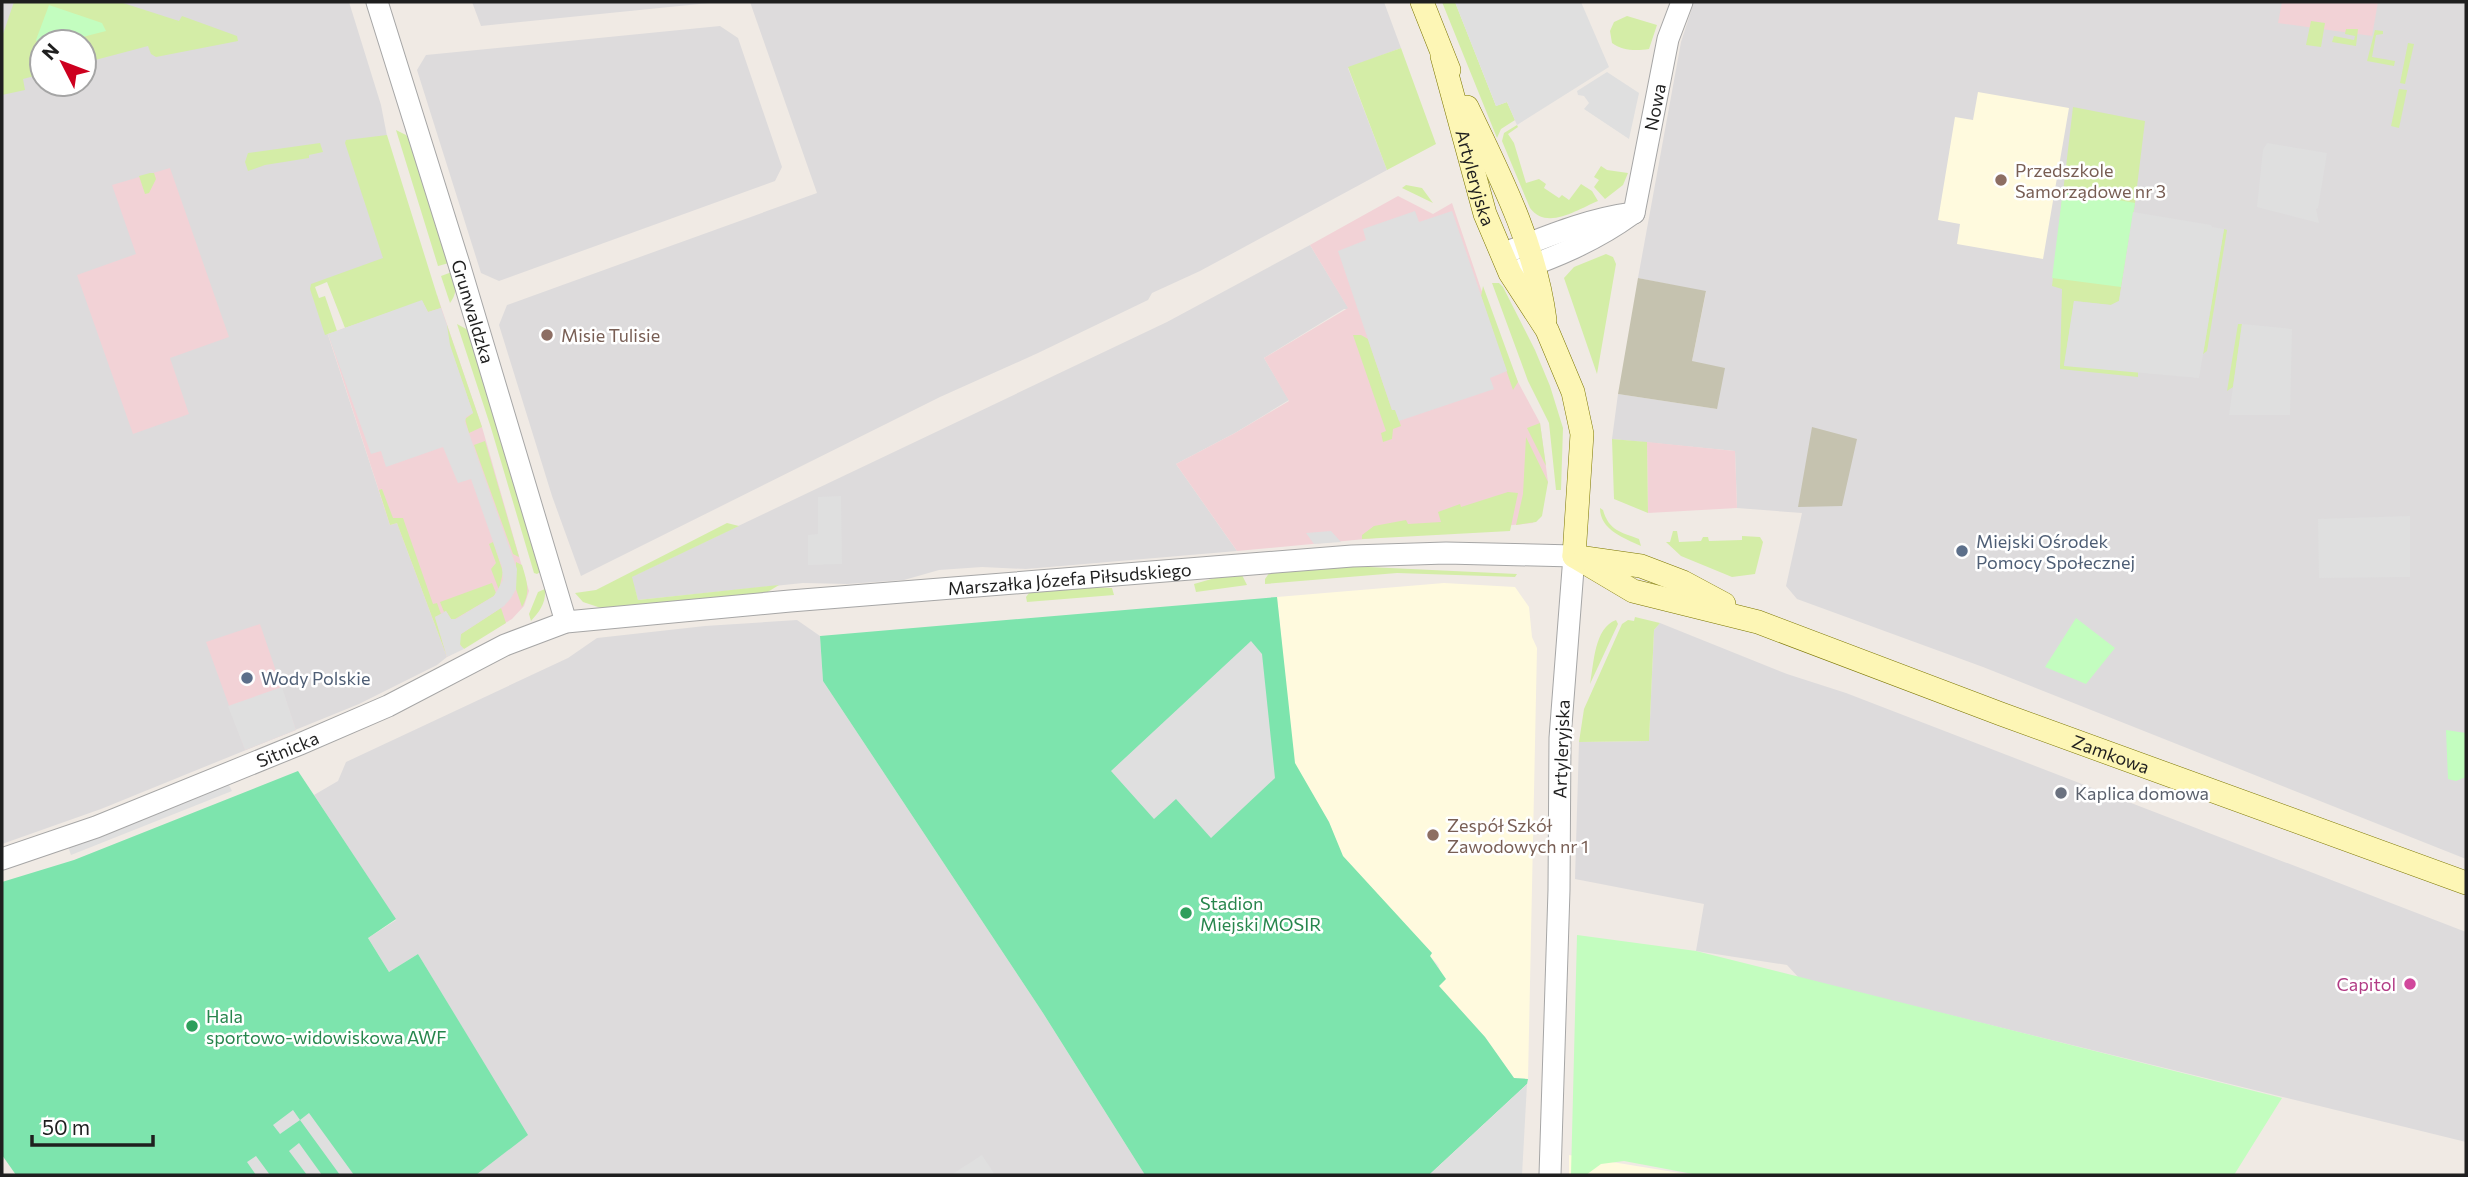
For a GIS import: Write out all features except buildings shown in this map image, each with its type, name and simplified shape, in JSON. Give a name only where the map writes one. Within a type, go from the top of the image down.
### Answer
[{"type":"main road","name":"Artyleryjska","points":[[1422,2],[1442,56],[1512,202],[1531,254],[1547,330]]},
{"type":"main road","name":"Artyleryjska","points":[[1442,56],[1479,198],[1506,263],[1547,330],[1573,391],[1582,434],[1574,556]]},
{"type":"main road","name":"Zamkowa","points":[[1574,556],[1641,566],[1683,582],[1758,622],[2001,714],[2466,883]]},
{"type":"street","name":"Grunwaldzka","points":[[377,2],[566,622]]},
{"type":"street","name":"Nowa","points":[[1531,254],[1608,232],[1634,213],[1666,48],[1682,2]]},
{"type":"street","points":[[1506,263],[1531,254]]},
{"type":"street","name":"Marszałka Józefa Piłsudskiego","points":[[566,622],[762,603],[1352,556],[1574,556]]},
{"type":"street","name":"Artyleryjska","points":[[1550,1175],[1559,890],[1560,738],[1574,556]]},
{"type":"street","name":"Sitnicka","points":[[2,859],[96,827],[300,744],[388,706],[505,645],[566,622]]},
{"type":"shaded area","points":[[2,2],[349,2],[381,105],[387,136],[386,259],[312,286],[390,525],[397,523],[447,657],[437,665],[359,704],[101,809],[2,844]]},
{"type":"shaded area","points":[[472,2],[719,2],[481,26]]},
{"type":"shaded area","points":[[750,2],[1384,2],[1401,48],[1348,68],[1387,170],[1200,271],[1152,293],[1148,300],[940,397],[581,576],[552,496],[499,325],[507,305],[817,193]]},
{"type":"shaded area","points":[[1455,2],[1581,2],[1609,67],[1517,125],[1507,102],[1496,106]]},
{"type":"shaded area","points":[[1694,2],[2466,2],[2466,859],[1983,667],[1797,599],[1786,586],[1802,513],[1737,508],[1735,451],[1612,439],[1618,394],[1717,409],[1692,361],[1706,292],[1638,278],[1681,42]]},
{"type":"shaded area","points":[[2282,2],[2378,2],[2372,36],[2278,23]]},
{"type":"shaded area","points":[[720,26],[738,38],[782,167],[775,181],[499,281],[481,273],[417,70],[426,55]]},
{"type":"shaded area","points":[[1607,72],[1639,93],[1629,139],[1584,109],[1589,103],[1584,96],[1578,95],[1577,91]]},
{"type":"shaded area","points":[[1978,92],[2069,108],[2043,259],[1957,244],[1960,224],[1938,220],[1955,117],[1973,120]]},
{"type":"shaded area","points":[[2267,143],[2327,153],[2316,209],[2319,223],[2257,207],[2263,150]]},
{"type":"shaded area","points":[[170,168],[229,337],[170,358],[189,414],[133,434],[77,275],[136,254],[112,185]]},
{"type":"shaded area","points":[[1398,196],[1433,214],[1452,203],[1481,289],[1518,382],[1540,423],[1548,482],[1533,523],[1237,551],[1176,464],[1289,401],[1264,358],[1348,308],[1310,245]]},
{"type":"shaded area","points":[[1415,211],[1419,222],[1452,211],[1507,371],[1490,378],[1494,389],[1399,421],[1395,410],[1392,410],[1338,251],[1366,240],[1363,229]]},
{"type":"shaded area","points":[[2133,212],[2224,229],[2199,378],[2064,366],[2074,301],[2111,305],[2119,301]]},
{"type":"shaded area","points":[[1310,245],[1349,309],[1344,309],[1264,358],[1289,400],[1235,433],[1176,464],[1237,551],[1026,569],[982,567],[939,570],[904,580],[847,584],[803,583],[638,600],[631,577],[1167,322]]},
{"type":"shaded area","points":[[1638,278],[1706,291],[1692,361],[1725,368],[1717,409],[1618,394]]},
{"type":"shaded area","points":[[437,295],[482,427],[529,591],[524,606],[512,619],[447,657],[397,523],[390,525],[328,334]]},
{"type":"shaded area","points":[[422,300],[428,312],[441,308],[450,345],[473,413],[466,417],[465,422],[517,569],[516,589],[511,598],[504,606],[461,634],[460,645],[464,649],[447,657],[435,617],[446,611],[451,619],[456,619],[494,596],[503,580],[502,567],[471,479],[458,483],[443,447],[386,467],[381,451],[371,454],[328,334]]},
{"type":"shaded area","points":[[2242,324],[2292,329],[2290,415],[2229,415]]},
{"type":"shaded area","points":[[1812,427],[1857,439],[1842,506],[1798,507]]},
{"type":"shaded area","points":[[1647,442],[1735,451],[1737,508],[1648,513]]},
{"type":"shaded area","points":[[841,496],[842,564],[808,565],[808,535],[818,534],[818,497]]},
{"type":"shaded area","points":[[2410,516],[2410,577],[2319,578],[2318,519]]},
{"type":"shaded area","points":[[1331,531],[1341,542],[1314,544],[1306,533]]},
{"type":"shaded area","name":"Zespół Szkół Zawodowych nr 1","points":[[1444,583],[1515,587],[1529,607],[1532,637],[1537,648],[1528,1079],[1514,1078],[1485,1037],[1439,986],[1441,973],[1430,956],[1432,953],[1342,856],[1329,822],[1294,763],[1277,597]]},
{"type":"shaded area","points":[[797,620],[820,636],[823,681],[1043,1013],[1145,1175],[476,1175],[527,1135],[418,954],[389,972],[368,938],[396,920],[314,795],[338,781],[346,762],[568,658],[597,638],[705,626]]},
{"type":"shaded area","points":[[1660,623],[1787,674],[1846,693],[2466,932],[2466,1142],[1799,978],[1787,965],[1696,951],[1704,904],[1575,879],[1579,742],[1649,741],[1654,630]]},
{"type":"shaded area","points":[[260,624],[296,730],[245,750],[206,642]]},
{"type":"shaded area","points":[[1251,641],[1262,654],[1275,778],[1211,838],[1176,799],[1154,819],[1111,771]]},
{"type":"shaded area","points":[[282,687],[296,730],[245,750],[228,706]]},
{"type":"shaded area","points":[[224,775],[232,791],[71,855],[65,838]]},
{"type":"shaded area","points":[[1527,1084],[1522,1175],[1429,1175]]},
{"type":"shaded area","points":[[293,1110],[300,1120],[280,1134],[273,1125]]},
{"type":"shaded area","points":[[309,1113],[354,1175],[340,1175],[300,1120]]},
{"type":"shaded area","points":[[299,1143],[322,1175],[307,1175],[289,1151]]},
{"type":"shaded area","points":[[982,1155],[995,1175],[951,1175]]},
{"type":"shaded area","points":[[1569,1155],[1692,1175],[1569,1175]]},
{"type":"shaded area","points":[[256,1156],[270,1175],[256,1175],[247,1162]]},
{"type":"green space","points":[[14,2],[120,2],[179,21],[182,16],[237,36],[238,41],[156,57],[151,54],[148,46],[98,59],[98,28],[28,28],[28,78],[23,79],[25,90],[2,95],[2,37]]},
{"type":"green space","points":[[1442,2],[1455,2],[1496,106],[1507,102],[1515,120],[1501,129],[1497,138]]},
{"type":"green space","points":[[49,5],[102,23],[106,31],[98,33],[98,28],[40,28]]},
{"type":"green space","points":[[1627,16],[1657,25],[1649,49],[1630,50],[1612,43],[1610,31],[1614,22]]},
{"type":"green space","points":[[2311,21],[2325,23],[2321,47],[2306,45]]},
{"type":"green space","points":[[2346,29],[2358,29],[2356,46],[2332,42],[2334,36],[2354,40],[2355,36],[2345,34]]},
{"type":"green space","points":[[2375,30],[2383,31],[2383,34],[2376,35],[2372,57],[2395,61],[2394,66],[2367,61]]},
{"type":"green space","points":[[2408,43],[2414,44],[2405,84],[2400,83]]},
{"type":"green space","points":[[1401,48],[1436,144],[1387,170],[1348,67]]},
{"type":"green space","points":[[2399,89],[2407,90],[2399,128],[2391,126]]},
{"type":"green space","points":[[2073,107],[2145,121],[2119,301],[2111,305],[2074,301],[2064,365],[2138,372],[2138,377],[2060,369],[2062,289],[2052,286]]},
{"type":"green space","points":[[1517,125],[1518,127],[1508,134],[1514,143],[1526,183],[1539,179],[1546,184],[1544,188],[1559,198],[1562,195],[1569,200],[1581,184],[1592,191],[1598,201],[1563,216],[1545,218],[1537,215],[1530,208],[1502,141],[1504,133]]},
{"type":"green space","points":[[396,130],[406,135],[411,143],[449,263],[438,266]]},
{"type":"green space","points":[[387,135],[441,308],[428,312],[422,301],[345,328],[327,282],[315,287],[319,298],[325,296],[337,331],[325,335],[310,289],[311,284],[383,258],[345,143],[346,140]]},
{"type":"green space","points":[[320,143],[323,152],[309,155],[309,158],[265,165],[248,171],[245,162],[248,153]]},
{"type":"green space","points":[[1601,166],[1607,170],[1628,173],[1623,185],[1605,199],[1594,187],[1599,180],[1594,177]]},
{"type":"green space","points":[[154,173],[156,179],[149,193],[145,194],[139,176]]},
{"type":"green space","points":[[1406,185],[1422,188],[1433,203],[1402,188]]},
{"type":"green space","points":[[2063,190],[2135,203],[2121,287],[2052,278]]},
{"type":"green space","points":[[2224,229],[2227,230],[2207,351],[2203,354]]},
{"type":"green space","points":[[1606,254],[1613,257],[1616,264],[1597,374],[1564,278],[1574,267]]},
{"type":"green space","points":[[452,272],[456,288],[450,303],[441,276]]},
{"type":"green space","points":[[1492,283],[1499,283],[1503,287],[1550,386],[1563,428],[1561,490],[1556,490],[1549,423],[1528,381]]},
{"type":"green space","points":[[1483,286],[1518,382],[1513,390],[1481,296]]},
{"type":"green space","points":[[457,324],[468,330],[540,572],[537,574],[534,573]]},
{"type":"green space","points":[[2238,324],[2242,324],[2233,387],[2227,391]]},
{"type":"green space","points":[[447,325],[482,427],[469,433],[465,419],[473,413],[443,326]]},
{"type":"green space","points":[[1353,335],[1368,339],[1392,410],[1395,409],[1401,426],[1393,429],[1392,439],[1383,442],[1381,433],[1386,431]]},
{"type":"green space","points":[[1540,423],[1546,466],[1527,428]]},
{"type":"green space","points":[[1526,437],[1548,482],[1542,516],[1536,522],[1516,525],[1523,494]]},
{"type":"green space","points":[[1612,439],[1647,442],[1648,513],[1614,499]]},
{"type":"green space","points":[[485,441],[519,557],[513,554],[474,445]]},
{"type":"green space","points":[[382,489],[393,518],[403,518],[433,604],[437,603],[441,614],[435,617],[447,657],[397,523],[390,525],[379,490]]},
{"type":"green space","points":[[1508,492],[1518,493],[1510,531],[1362,539],[1362,535],[1374,526],[1406,520],[1408,524],[1441,522],[1438,512]]},
{"type":"green space","points":[[1600,508],[1612,527],[1639,539],[1641,546],[1608,528]]},
{"type":"green space","points":[[727,523],[739,526],[632,577],[638,600],[779,585],[766,593],[601,608],[583,602],[575,593],[596,590]]},
{"type":"green space","points":[[1673,531],[1677,531],[1679,542],[1701,541],[1703,537],[1708,537],[1709,541],[1742,540],[1742,536],[1760,537],[1763,542],[1755,574],[1732,577],[1681,556],[1666,542],[1670,542]]},
{"type":"green space","points":[[493,542],[503,572],[499,590],[491,569],[496,563],[489,544]]},
{"type":"green space","points":[[516,562],[522,565],[527,587],[522,607],[516,589]]},
{"type":"green space","points":[[1347,566],[1517,574],[1515,577],[1397,573],[1265,584],[1270,572]]},
{"type":"green space","points":[[1242,575],[1247,585],[1196,592],[1194,584],[1222,576]]},
{"type":"green space","points":[[492,583],[496,593],[494,596],[455,619],[451,619],[446,611],[444,612],[440,602]]},
{"type":"green space","points":[[1112,588],[1114,595],[1027,602],[1026,597],[1029,593]]},
{"type":"green space","points":[[545,589],[542,606],[531,621],[529,614],[538,592]]},
{"type":"green space","name":"Stadion Miejski MOSIR","points":[[1277,597],[1295,763],[1329,822],[1343,856],[1432,953],[1430,956],[1446,979],[1439,986],[1485,1037],[1514,1078],[1528,1079],[1527,1084],[1429,1175],[1145,1175],[1043,1013],[823,681],[820,636]]},
{"type":"green space","points":[[501,608],[506,623],[464,649],[460,642],[461,634]]},
{"type":"green space","points":[[1635,617],[1660,623],[1654,630],[1649,741],[1579,742],[1584,709],[1622,624],[1628,620],[1634,621]]},
{"type":"green space","points":[[2076,618],[2115,648],[2086,684],[2045,667]]},
{"type":"green space","points":[[1616,620],[1618,624],[1590,684],[1599,638],[1609,624]]},
{"type":"green space","points":[[2446,730],[2466,733],[2466,777],[2456,781],[2448,779]]},
{"type":"green space","points":[[298,771],[396,919],[368,938],[389,972],[418,954],[528,1135],[476,1175],[16,1175],[2,1155],[2,882],[74,860]]},
{"type":"green space","points":[[1577,935],[1696,951],[2282,1098],[2234,1175],[1698,1175],[1624,1161],[1601,1164],[1586,1175],[1571,1175]]},
{"type":"place","name":"Przedszkole Samorządowe nr 3","points":[[2001,180]]},
{"type":"place","name":"Misie Tulisie","points":[[547,335]]},
{"type":"place","name":"Miejski Ośrodek Pomocy Społecznej","points":[[1962,551]]},
{"type":"place","name":"Wody Polskie","points":[[247,678]]},
{"type":"place","name":"Kaplica domowa","points":[[2061,793]]},
{"type":"place","name":"Zespół Szkół Zawodowych nr 1","points":[[1433,835]]},
{"type":"place","name":"Stadion Miejski MOSIR","points":[[1186,913]]},
{"type":"place","name":"Capitol","points":[[2410,984]]},
{"type":"place","name":"Hala sportowo-widowiskowa AWF","points":[[192,1026]]}]
